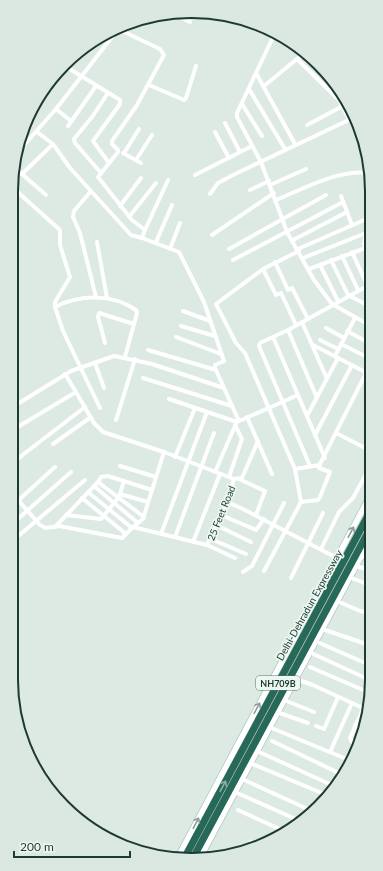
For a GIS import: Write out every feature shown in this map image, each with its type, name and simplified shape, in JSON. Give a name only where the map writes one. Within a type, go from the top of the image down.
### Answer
[{"type":"highway","name":"Delhi-Dehradun Expressway","points":[[188,853],[365,523]]},
{"type":"highway","name":"Delhi-Dehradun Expressway","points":[[196,853],[365,538]]},
{"type":"street","points":[[182,18],[190,22]]},
{"type":"street","points":[[125,31],[160,48],[164,53],[149,85],[112,141],[112,144],[119,150],[141,163]]},
{"type":"street","points":[[25,145],[56,109],[110,38]]},
{"type":"street","points":[[273,38],[237,117],[261,162],[284,219],[287,232],[309,269],[332,304],[365,323]]},
{"type":"street","points":[[264,86],[300,57]]},
{"type":"street","points":[[297,59],[342,105]]},
{"type":"street","points":[[149,85],[184,100],[186,98],[196,66]]},
{"type":"street","points":[[69,69],[119,99],[121,103],[93,141],[110,163]]},
{"type":"street","points":[[256,73],[295,144]]},
{"type":"street","points":[[68,126],[96,86]]},
{"type":"street","points":[[249,89],[285,149]]},
{"type":"street","points":[[101,173],[75,143],[74,139],[108,93]]},
{"type":"street","points":[[242,104],[262,136]]},
{"type":"street","points":[[307,125],[343,106]]},
{"type":"street","points":[[56,109],[72,121]]},
{"type":"street","points":[[210,194],[218,183],[295,144],[349,119]]},
{"type":"street","points":[[225,123],[240,152]]},
{"type":"street","points":[[124,153],[139,129]]},
{"type":"street","points":[[37,132],[53,144],[70,168],[131,235],[156,242],[180,253],[204,302],[224,363],[216,365],[216,370],[238,416],[215,472]]},
{"type":"street","points":[[215,132],[229,158]]},
{"type":"street","points":[[136,160],[152,135]]},
{"type":"street","points":[[22,174],[53,144]]},
{"type":"street","points":[[195,175],[252,146]]},
{"type":"street","points":[[119,150],[101,173],[99,179],[129,217],[145,230]]},
{"type":"street","points":[[250,190],[306,169]]},
{"type":"street","points":[[19,171],[46,195]]},
{"type":"street","points":[[276,200],[340,176],[364,173]]},
{"type":"street","points":[[120,206],[141,178]]},
{"type":"street","points":[[142,238],[168,180]]},
{"type":"street","points":[[129,217],[156,183]]},
{"type":"street","points":[[91,191],[74,211],[73,216],[80,232],[96,297]]},
{"type":"street","points":[[18,192],[60,230],[60,245],[70,277],[55,302],[55,307],[63,331],[100,408]]},
{"type":"street","points":[[212,235],[274,193]]},
{"type":"street","points":[[229,248],[326,195]]},
{"type":"street","points":[[341,196],[352,225]]},
{"type":"street","points":[[234,260],[343,202]]},
{"type":"street","points":[[156,242],[172,205]]},
{"type":"street","points":[[293,240],[347,212]]},
{"type":"street","points":[[264,571],[301,502],[295,469],[245,353],[236,343],[216,304],[263,269],[275,262],[365,220]]},
{"type":"street","points":[[170,248],[180,223]]},
{"type":"street","points":[[303,258],[365,233]]},
{"type":"street","points":[[97,242],[107,298]]},
{"type":"street","points":[[309,269],[365,247]]},
{"type":"street","points":[[352,252],[365,277]]},
{"type":"street","points":[[342,256],[358,290]]},
{"type":"street","points":[[331,260],[348,295],[365,304]]},
{"type":"street","points":[[275,262],[288,290],[292,288],[308,319]]},
{"type":"street","points":[[320,265],[338,301]]},
{"type":"street","points":[[263,269],[276,295],[281,293],[296,325]]},
{"type":"street","points":[[310,466],[258,346],[348,295],[365,288]]},
{"type":"street","points":[[55,307],[68,301],[96,297],[107,298],[136,310],[137,313],[125,357]]},
{"type":"street","points":[[183,312],[210,321]]},
{"type":"street","points":[[105,343],[98,317],[99,313],[134,324]]},
{"type":"street","points":[[307,416],[318,398],[338,349],[355,318]]},
{"type":"street","points":[[302,322],[327,378]]},
{"type":"street","points":[[181,326],[215,336]]},
{"type":"street","points":[[326,328],[344,338]]},
{"type":"street","points":[[288,330],[318,398]]},
{"type":"street","points":[[347,331],[365,341]]},
{"type":"street","points":[[176,337],[221,354]]},
{"type":"street","points":[[273,337],[324,458]]},
{"type":"street","points":[[320,340],[338,349]]},
{"type":"street","points":[[341,344],[365,356]]},
{"type":"street","points":[[313,345],[365,372]]},
{"type":"street","points":[[148,350],[216,370]]},
{"type":"street","points":[[18,404],[66,374],[81,367],[114,356],[135,359],[224,388]]},
{"type":"street","points":[[116,420],[135,359]]},
{"type":"street","points":[[95,363],[104,388]]},
{"type":"street","points":[[315,435],[352,365]]},
{"type":"street","points":[[66,374],[90,417],[103,432],[164,452],[234,479],[239,479],[265,491],[256,515]]},
{"type":"street","points":[[320,465],[365,375]]},
{"type":"street","points":[[144,378],[232,406]]},
{"type":"street","points":[[18,427],[76,392]]},
{"type":"street","points":[[236,423],[268,407],[298,395]]},
{"type":"street","points":[[169,399],[236,423],[242,439],[229,477]]},
{"type":"street","points":[[18,458],[85,407]]},
{"type":"street","points":[[175,457],[195,408]]},
{"type":"street","points":[[161,534],[182,482],[207,412]]},
{"type":"street","points":[[53,444],[90,417]]},
{"type":"street","points":[[247,417],[272,474]]},
{"type":"street","points":[[175,537],[214,433]]},
{"type":"street","points":[[336,433],[365,447]]},
{"type":"street","points":[[239,479],[244,475],[258,441]]},
{"type":"street","points":[[56,467],[19,500],[36,520],[46,528],[55,527],[122,538],[144,517],[164,452]]},
{"type":"street","points":[[295,469],[320,465]]},
{"type":"street","points":[[301,502],[318,500],[320,497],[330,472],[319,468],[320,465]]},
{"type":"street","points":[[120,466],[156,477]]},
{"type":"street","points":[[18,518],[71,472]]},
{"type":"street","points":[[193,542],[220,474]]},
{"type":"street","points":[[55,527],[98,482],[100,477],[105,476],[152,490]]},
{"type":"street","points":[[321,549],[339,512],[353,498],[365,476]]},
{"type":"street","name":"25 Feet Road","points":[[207,545],[227,502],[234,479]]},
{"type":"street","points":[[18,536],[85,480]]},
{"type":"street","points":[[66,515],[100,519],[120,495],[124,481]]},
{"type":"street","points":[[98,482],[120,495],[144,517]]},
{"type":"street","points":[[94,486],[138,523]]},
{"type":"street","points":[[88,492],[132,528],[207,545],[235,558]]},
{"type":"street","points":[[120,495],[148,502]]},
{"type":"street","points":[[82,498],[126,534]]},
{"type":"street","points":[[227,502],[310,542],[337,558]]},
{"type":"street","points":[[244,572],[252,566],[284,503]]},
{"type":"street","points":[[180,853],[365,505]]},
{"type":"street","points":[[292,578],[323,513]]},
{"type":"street","points":[[221,515],[258,530],[264,519]]},
{"type":"street","points":[[216,525],[251,542]]},
{"type":"street","points":[[211,539],[246,554]]},
{"type":"street","points":[[204,852],[274,729],[280,714],[288,702],[297,679],[313,654],[315,641],[365,549]]},
{"type":"street","points":[[361,556],[365,557]]},
{"type":"street","points":[[356,566],[365,569]]},
{"type":"street","points":[[349,577],[365,583]]},
{"type":"street","points":[[337,601],[365,612]]},
{"type":"street","points":[[322,629],[365,644]]},
{"type":"street","points":[[315,641],[365,663]]},
{"type":"street","points":[[313,654],[365,678]]},
{"type":"street","points":[[310,667],[365,691]]},
{"type":"street","points":[[297,679],[363,709]]},
{"type":"street","points":[[316,726],[324,729],[338,697]]},
{"type":"street","points":[[288,702],[314,712]]},
{"type":"street","points":[[330,752],[352,703]]},
{"type":"street","points":[[280,714],[308,723]]},
{"type":"street","points":[[353,743],[350,738],[355,725],[361,716]]},
{"type":"street","points":[[274,729],[346,759]]},
{"type":"street","points":[[272,741],[338,773]]},
{"type":"street","points":[[260,752],[330,784]]},
{"type":"street","points":[[254,764],[323,793]]},
{"type":"street","points":[[245,781],[307,809]]},
{"type":"street","points":[[238,793],[295,819]]},
{"type":"street","points":[[238,810],[280,829]]}]
